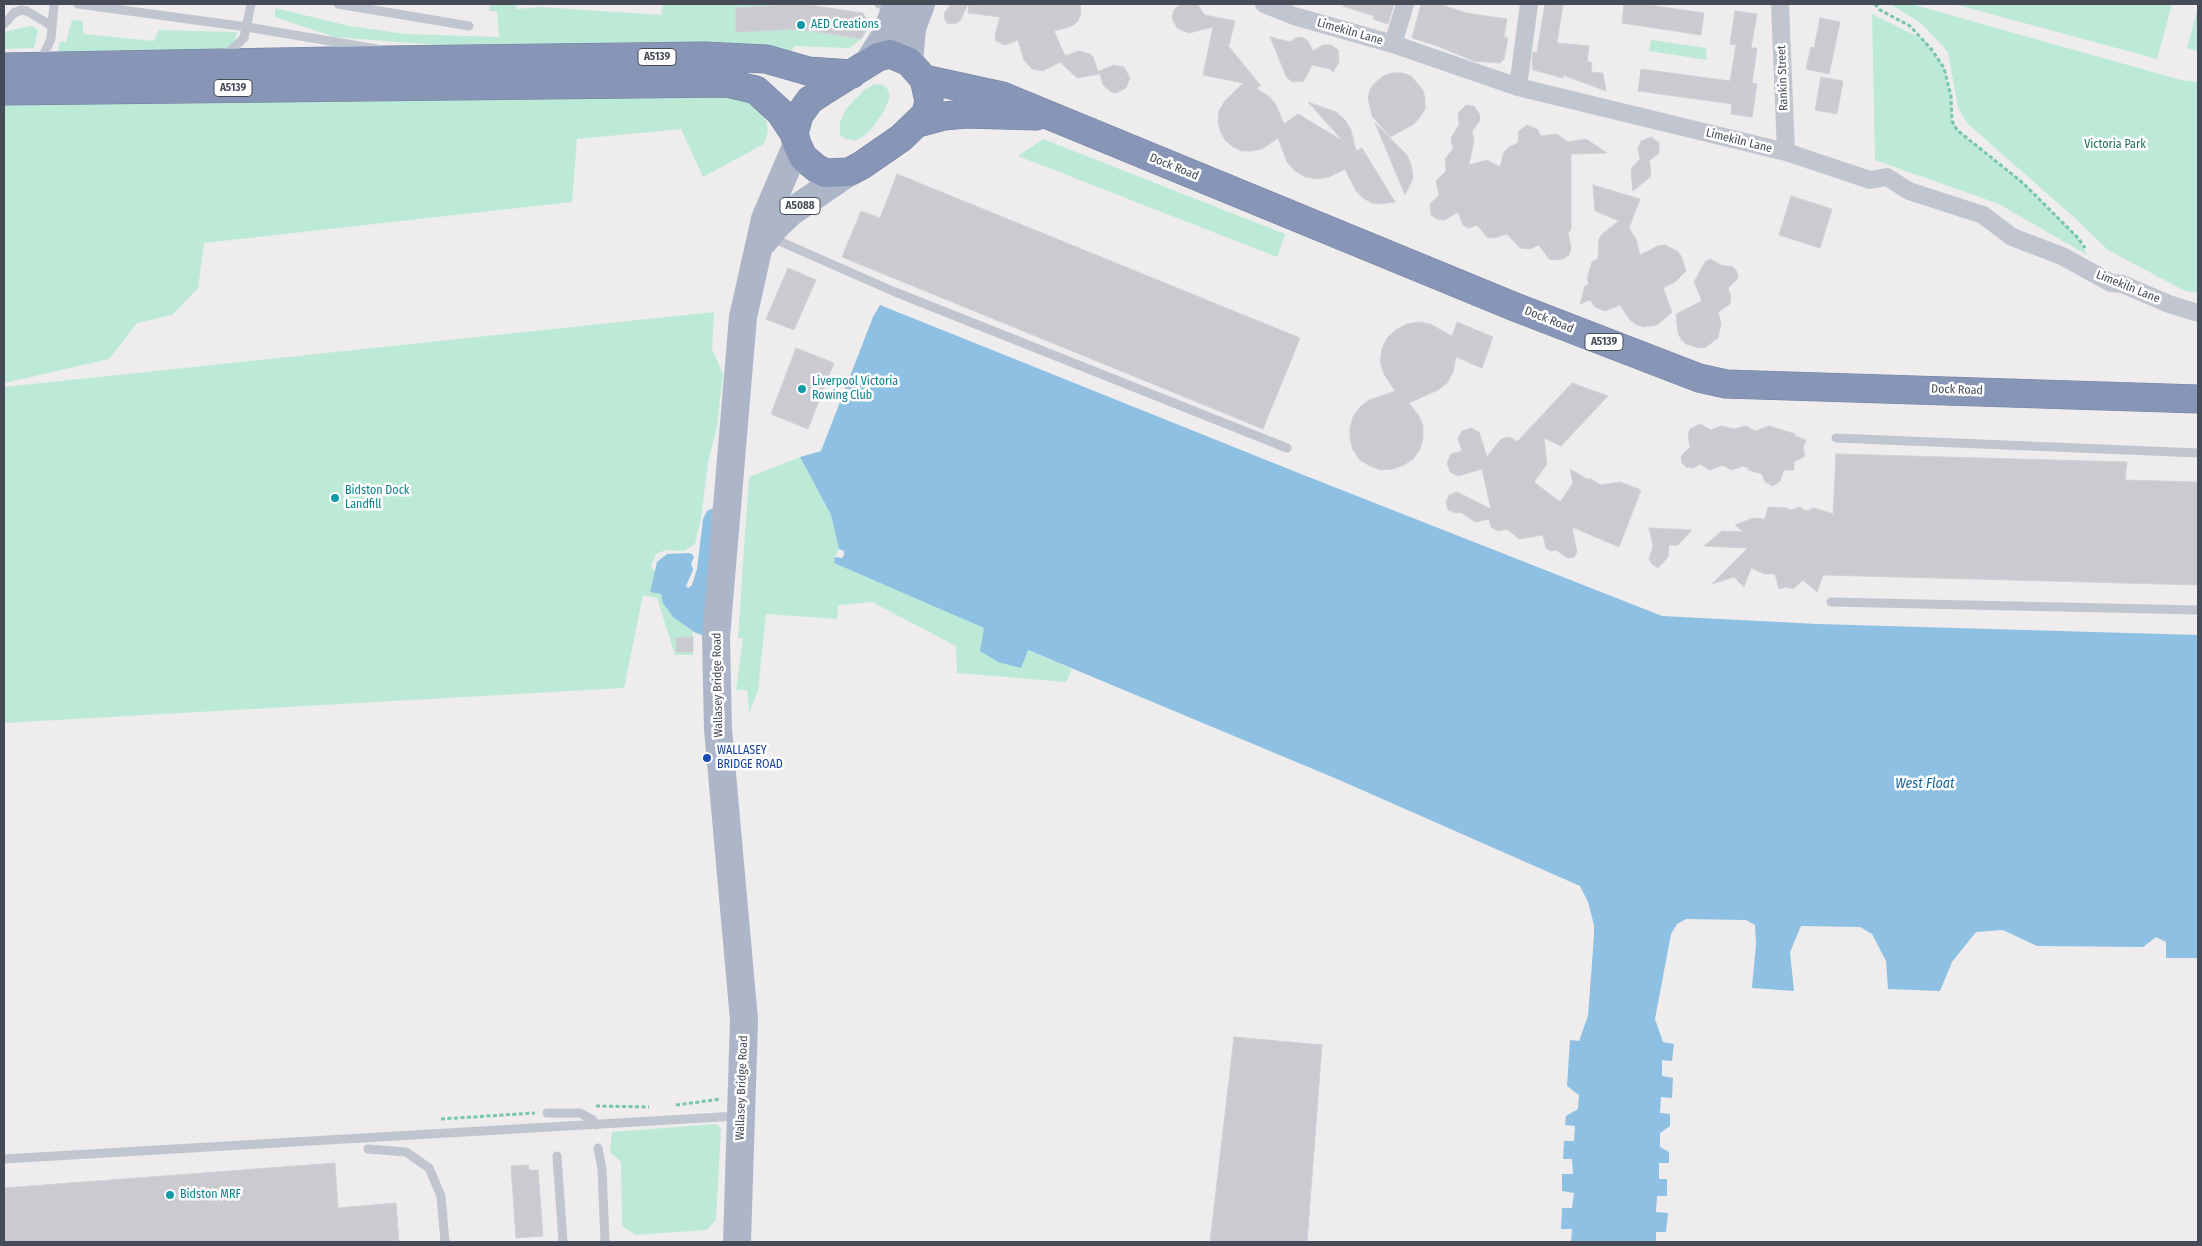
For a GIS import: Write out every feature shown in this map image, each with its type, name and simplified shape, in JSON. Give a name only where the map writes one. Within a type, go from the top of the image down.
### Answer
[{"type":"highway","name":"A5139","points":[[4,91],[727,83],[756,90],[780,112],[803,157],[816,168],[826,173],[849,172],[901,138],[926,114],[929,100],[917,70],[890,54],[878,57],[810,100],[799,116],[795,139]]},
{"type":"highway","name":"A5139","points":[[4,68],[704,56],[766,58],[808,71],[860,68]]},
{"type":"highway","name":"Dock Road","points":[[917,70],[1002,96],[1515,307],[1699,378],[1726,384],[2198,399]]},
{"type":"highway","name":"Dock Road","points":[[918,123],[944,116],[966,114],[1048,116]]},
{"type":"main road","points":[[860,68],[884,36],[898,5]]},
{"type":"main road","points":[[898,5],[912,28],[917,70]]},
{"type":"main road","name":"A5088","points":[[763,242],[765,219],[795,139]]},
{"type":"main road","name":"A5088","points":[[763,242],[791,212],[849,172]]},
{"type":"main road","name":"Wallasey Bridge Road","points":[[737,1242],[744,1020],[718,728],[716,637],[743,317],[763,242]]},
{"type":"street","name":"Limekiln Lane","points":[[1264,4],[1296,10],[1518,87],[1786,152],[1870,180],[1887,177],[1909,191],[1983,215],[2012,237],[2062,256],[2111,283],[2122,284],[2168,304],[2198,313]]},
{"type":"street","points":[[1393,44],[1405,4]]},
{"type":"street","points":[[1518,87],[1529,4]]},
{"type":"street","name":"Rankin Street","points":[[1780,4],[1786,152]]},
{"type":"lane","points":[[38,67],[51,39],[54,4]]},
{"type":"lane","points":[[78,4],[247,27],[379,49],[387,60]]},
{"type":"lane","points":[[228,63],[228,53],[244,38],[251,4]]},
{"type":"lane","points":[[338,4],[469,26]]},
{"type":"lane","points":[[4,24],[14,13],[21,10],[27,11],[52,26]]},
{"type":"lane","points":[[763,242],[896,292],[1287,448]]},
{"type":"lane","points":[[1836,438],[2198,453]]},
{"type":"lane","points":[[1831,602],[2198,610]]},
{"type":"lane","points":[[4,1160],[596,1125],[741,1106]]},
{"type":"lane","points":[[542,1113],[580,1113],[593,1120],[596,1125]]},
{"type":"lane","points":[[598,1148],[602,1169],[604,1242]]},
{"type":"lane","points":[[368,1149],[406,1152],[429,1168],[441,1196],[445,1242]]},
{"type":"lane","points":[[556,1156],[563,1242]]},
{"type":"path","points":[[1874,4],[1880,10],[1910,26],[1932,50],[1944,68],[1951,96],[1952,121],[1957,130],[2023,183],[2078,238],[2089,253]]},
{"type":"path","points":[[589,1106],[654,1107]]},
{"type":"path","points":[[672,1106],[741,1106]]},
{"type":"path","points":[[438,1119],[542,1113]]},
{"type":"green space","points":[[490,4],[517,4],[516,9],[541,7],[661,15],[663,4],[802,4],[736,8],[736,31],[800,29],[861,39],[849,48],[794,46],[790,55],[500,50],[335,37],[275,17],[275,8],[349,26],[406,34],[499,37],[497,11],[489,11]]},
{"type":"green space","name":"Victoria Park","points":[[1890,4],[1911,4],[2181,80],[2198,82],[2198,293],[2185,291],[2108,250],[2077,220],[1967,123],[1958,107],[1948,52],[1922,24]]},
{"type":"green space","points":[[1954,4],[2172,4],[2157,59]]},
{"type":"green space","points":[[2198,7],[2198,51],[2187,48]]},
{"type":"green space","points":[[1872,14],[1924,40],[1944,68],[1951,96],[1952,121],[1957,130],[2023,183],[2078,238],[2087,255],[1999,204],[1875,160]]},
{"type":"green space","points":[[72,20],[83,21],[83,34],[154,41],[159,30],[237,32],[233,45],[210,54],[57,54],[60,42],[66,42]]},
{"type":"green space","points":[[31,26],[38,30],[34,48],[4,49],[4,32]]},
{"type":"green space","points":[[1651,40],[1706,48],[1707,60],[1649,51]]},
{"type":"green space","points":[[875,84],[883,85],[889,91],[889,100],[884,111],[864,136],[855,141],[846,139],[840,135],[840,122],[846,109],[864,90]]},
{"type":"green space","points":[[739,95],[764,113],[768,131],[764,144],[703,177],[681,129],[577,139],[572,202],[204,243],[198,288],[172,315],[137,323],[109,359],[4,383],[4,100]]},
{"type":"green space","points":[[1043,139],[1285,234],[1277,257],[1018,156]]},
{"type":"green space","name":"Bidston Dock Landfill","points":[[714,312],[712,349],[723,374],[717,426],[708,463],[701,518],[695,544],[684,551],[666,550],[656,554],[651,566],[655,572],[650,592],[661,594],[664,603],[673,616],[692,631],[693,637],[676,638],[676,652],[693,652],[693,655],[675,655],[657,598],[643,595],[624,688],[4,723],[4,387]]},
{"type":"green space","points":[[800,457],[831,515],[839,549],[834,563],[985,628],[1027,650],[1072,669],[1066,682],[957,673],[956,646],[872,602],[838,605],[837,619],[766,614],[758,691],[749,713],[747,690],[736,690],[743,638],[738,638],[749,477]]},
{"type":"green space","points":[[716,1124],[721,1128],[716,1220],[707,1230],[636,1235],[622,1226],[621,1162],[610,1152],[612,1132]]},
{"type":"water","name":"West Float","points":[[880,305],[1662,616],[1818,624],[2198,635],[2198,958],[2166,958],[2166,942],[2156,937],[2143,947],[2037,946],[2003,930],[1976,932],[1952,962],[1940,991],[1888,989],[1886,961],[1872,934],[1860,927],[1801,926],[1790,952],[1794,991],[1752,988],[1756,944],[1755,925],[1746,920],[1686,919],[1677,924],[1671,934],[1655,1019],[1663,1042],[1674,1044],[1672,1061],[1662,1060],[1662,1076],[1673,1078],[1672,1098],[1661,1097],[1660,1113],[1670,1114],[1670,1126],[1660,1133],[1660,1147],[1669,1152],[1669,1163],[1659,1163],[1659,1179],[1667,1179],[1667,1196],[1657,1196],[1656,1212],[1668,1213],[1666,1232],[1656,1232],[1656,1242],[1571,1242],[1572,1229],[1561,1229],[1562,1208],[1572,1208],[1574,1193],[1562,1191],[1562,1174],[1573,1174],[1572,1159],[1563,1159],[1564,1141],[1574,1141],[1575,1126],[1565,1125],[1566,1116],[1578,1109],[1579,1095],[1567,1086],[1570,1040],[1579,1041],[1588,1016],[1594,936],[1594,925],[1588,902],[1580,886],[1337,779],[1028,650],[1021,668],[998,662],[980,651],[984,628],[834,563],[835,557],[842,558],[844,551],[839,549],[831,515],[800,457],[821,451],[873,317]]},
{"type":"water","points":[[713,508],[704,636],[694,632],[673,617],[663,603],[661,594],[650,592],[657,562],[667,554],[692,554],[694,557],[691,564],[693,570],[686,586],[688,588],[692,585],[697,569],[703,519],[707,511]]},
{"type":"building","name":"AED Creations","points":[[802,4],[863,13],[867,20],[865,33],[861,39],[800,29],[736,32],[736,8]]},
{"type":"building","points":[[951,4],[968,4],[960,21],[955,24],[947,23],[944,18],[945,12]]},
{"type":"building","points":[[969,4],[1080,4],[1081,14],[1077,22],[1072,26],[1054,31],[1065,56],[1079,51],[1090,54],[1093,57],[1099,74],[1077,78],[1060,62],[1043,71],[1032,69],[1024,60],[1018,40],[1005,45],[996,41],[995,35],[1000,17],[968,13]]},
{"type":"building","points":[[1180,4],[1197,4],[1205,15],[1235,21],[1229,45],[1226,43],[1261,86],[1258,86],[1257,89],[1270,97],[1276,105],[1284,124],[1298,114],[1343,141],[1308,102],[1336,112],[1345,120],[1351,130],[1356,151],[1362,148],[1395,202],[1372,203],[1363,198],[1356,191],[1345,169],[1329,177],[1317,179],[1305,177],[1295,171],[1287,162],[1278,138],[1262,149],[1252,151],[1242,151],[1233,147],[1225,140],[1220,131],[1219,111],[1224,102],[1243,83],[1203,75],[1213,27],[1189,33],[1177,28],[1172,18],[1174,10]]},
{"type":"building","points":[[1344,4],[1394,4],[1388,24],[1373,19],[1374,16],[1343,6]]},
{"type":"building","points":[[1421,4],[1439,4],[1466,13],[1507,19],[1504,37],[1508,38],[1504,59],[1500,63],[1474,61],[1412,38]]},
{"type":"building","points":[[1545,4],[1563,4],[1557,43],[1589,46],[1587,61],[1592,63],[1591,72],[1603,73],[1606,91],[1563,75],[1563,78],[1533,70],[1533,52],[1537,52]]},
{"type":"building","points":[[1624,4],[1642,4],[1704,13],[1701,35],[1622,23]]},
{"type":"building","points":[[1735,11],[1757,14],[1751,48],[1757,48],[1752,83],[1757,84],[1752,117],[1731,114],[1732,104],[1638,91],[1641,69],[1730,81],[1736,45],[1730,44]]},
{"type":"building","points":[[1820,18],[1840,22],[1829,74],[1806,69],[1811,47],[1814,48]]},
{"type":"building","points":[[1270,37],[1290,42],[1295,38],[1302,37],[1308,41],[1313,51],[1323,45],[1331,45],[1338,50],[1339,62],[1333,72],[1330,69],[1312,65],[1304,81],[1293,82],[1287,78]]},
{"type":"building","points":[[1114,65],[1124,67],[1130,78],[1126,88],[1116,93],[1111,92],[1103,85],[1099,71]]},
{"type":"building","points":[[1392,73],[1402,73],[1411,76],[1423,90],[1425,109],[1414,124],[1390,137],[1372,116],[1368,98],[1370,89],[1376,82],[1383,76]]},
{"type":"building","points":[[1821,77],[1843,81],[1837,114],[1815,110]]},
{"type":"building","points":[[1466,105],[1474,106],[1480,115],[1479,122],[1472,131],[1474,140],[1469,165],[1487,160],[1500,167],[1504,152],[1509,147],[1518,143],[1519,131],[1527,125],[1537,129],[1541,136],[1557,134],[1568,142],[1586,139],[1607,153],[1571,154],[1571,230],[1568,233],[1571,248],[1569,255],[1563,259],[1549,259],[1539,245],[1530,249],[1520,248],[1507,234],[1494,238],[1487,237],[1477,225],[1468,228],[1463,225],[1458,212],[1445,220],[1437,219],[1431,215],[1430,204],[1439,195],[1436,181],[1446,171],[1445,159],[1453,149],[1451,138],[1459,125],[1458,113]]},
{"type":"building","points":[[1375,123],[1407,155],[1411,164],[1413,178],[1405,195]]},
{"type":"building","points":[[1651,137],[1659,143],[1659,153],[1649,161],[1650,177],[1633,191],[1631,169],[1640,159],[1638,148],[1641,141]]},
{"type":"building","points":[[897,174],[1300,338],[1263,429],[842,257],[861,211],[880,218]]},
{"type":"building","points":[[1593,185],[1640,199],[1629,228],[1636,239],[1640,255],[1658,246],[1665,245],[1677,251],[1681,256],[1686,271],[1675,282],[1663,288],[1672,312],[1657,325],[1644,327],[1637,325],[1630,320],[1620,305],[1605,311],[1595,307],[1590,300],[1580,304],[1585,286],[1589,284],[1587,279],[1592,262],[1598,259],[1599,239],[1602,234],[1619,221],[1595,211]]},
{"type":"building","points":[[1791,196],[1832,209],[1820,248],[1779,235]]},
{"type":"building","points":[[1710,259],[1721,265],[1733,267],[1737,272],[1738,278],[1728,288],[1731,297],[1730,304],[1718,312],[1721,323],[1718,338],[1706,347],[1699,348],[1686,344],[1681,339],[1678,333],[1676,314],[1702,301],[1694,282],[1705,262]]},
{"type":"building","points":[[788,268],[816,280],[794,330],[766,319]]},
{"type":"building","points":[[1419,322],[1430,324],[1452,336],[1457,322],[1493,337],[1482,368],[1456,357],[1453,372],[1447,383],[1438,390],[1409,403],[1419,416],[1423,426],[1423,438],[1420,449],[1413,459],[1404,465],[1393,469],[1381,470],[1360,460],[1353,450],[1350,428],[1353,417],[1360,407],[1369,400],[1395,391],[1384,374],[1380,362],[1382,349],[1387,338],[1397,329],[1407,324]]},
{"type":"building","name":"Liverpool Victoria Rowing Club","points":[[796,348],[834,363],[808,429],[771,414]]},
{"type":"building","points":[[1572,383],[1608,396],[1561,446],[1544,438],[1547,464],[1534,482],[1560,502],[1573,483],[1570,469],[1601,485],[1620,482],[1641,490],[1619,547],[1572,527],[1577,552],[1574,557],[1568,558],[1556,550],[1551,551],[1546,548],[1543,535],[1519,539],[1507,529],[1498,531],[1491,527],[1489,519],[1476,522],[1460,512],[1456,513],[1448,510],[1446,502],[1449,495],[1457,492],[1491,509],[1482,469],[1458,476],[1450,472],[1447,463],[1451,454],[1462,451],[1458,439],[1462,431],[1471,428],[1479,432],[1487,457],[1501,439],[1510,437],[1517,442]]},
{"type":"building","points":[[1700,424],[1711,430],[1721,426],[1734,429],[1746,426],[1755,431],[1769,426],[1795,434],[1795,436],[1806,440],[1803,448],[1805,456],[1794,462],[1794,470],[1784,470],[1780,481],[1773,486],[1765,482],[1762,474],[1748,470],[1749,465],[1747,468],[1743,466],[1732,470],[1722,465],[1710,470],[1700,464],[1693,468],[1686,467],[1682,463],[1681,456],[1690,447],[1688,436],[1690,429]]},
{"type":"building","points":[[1836,454],[2127,462],[2125,480],[2198,482],[2198,585],[1823,575],[1817,592],[1803,580],[1793,589],[1786,587],[1779,589],[1775,574],[1765,574],[1751,568],[1744,587],[1734,577],[1712,584],[1748,548],[1704,546],[1722,531],[1744,532],[1735,525],[1753,518],[1765,519],[1768,507],[1792,510],[1799,507],[1806,511],[1814,508],[1833,514]]},
{"type":"building","points":[[1649,528],[1692,530],[1678,545],[1669,545],[1668,557],[1658,568],[1649,559],[1653,546]]},
{"type":"building","points":[[693,637],[693,652],[676,652],[676,638]]},
{"type":"building","points":[[1234,1037],[1322,1045],[1307,1242],[1210,1242]]},
{"type":"building","name":"Bidston MRF","points":[[335,1163],[338,1208],[396,1203],[399,1242],[4,1242],[4,1188]]},
{"type":"building","points":[[528,1165],[529,1170],[538,1170],[543,1236],[516,1238],[511,1166]]},
{"type":"place","name":"AED Creations","points":[[801,25]]},
{"type":"place","name":"Liverpool Victoria Rowing Club","points":[[802,389]]},
{"type":"place","name":"Bidston Dock Landfill","points":[[335,498]]},
{"type":"place","name":"WALLASEY BRIDGE ROAD","points":[[707,758]]},
{"type":"place","name":"Bidston MRF","points":[[170,1195]]}]
